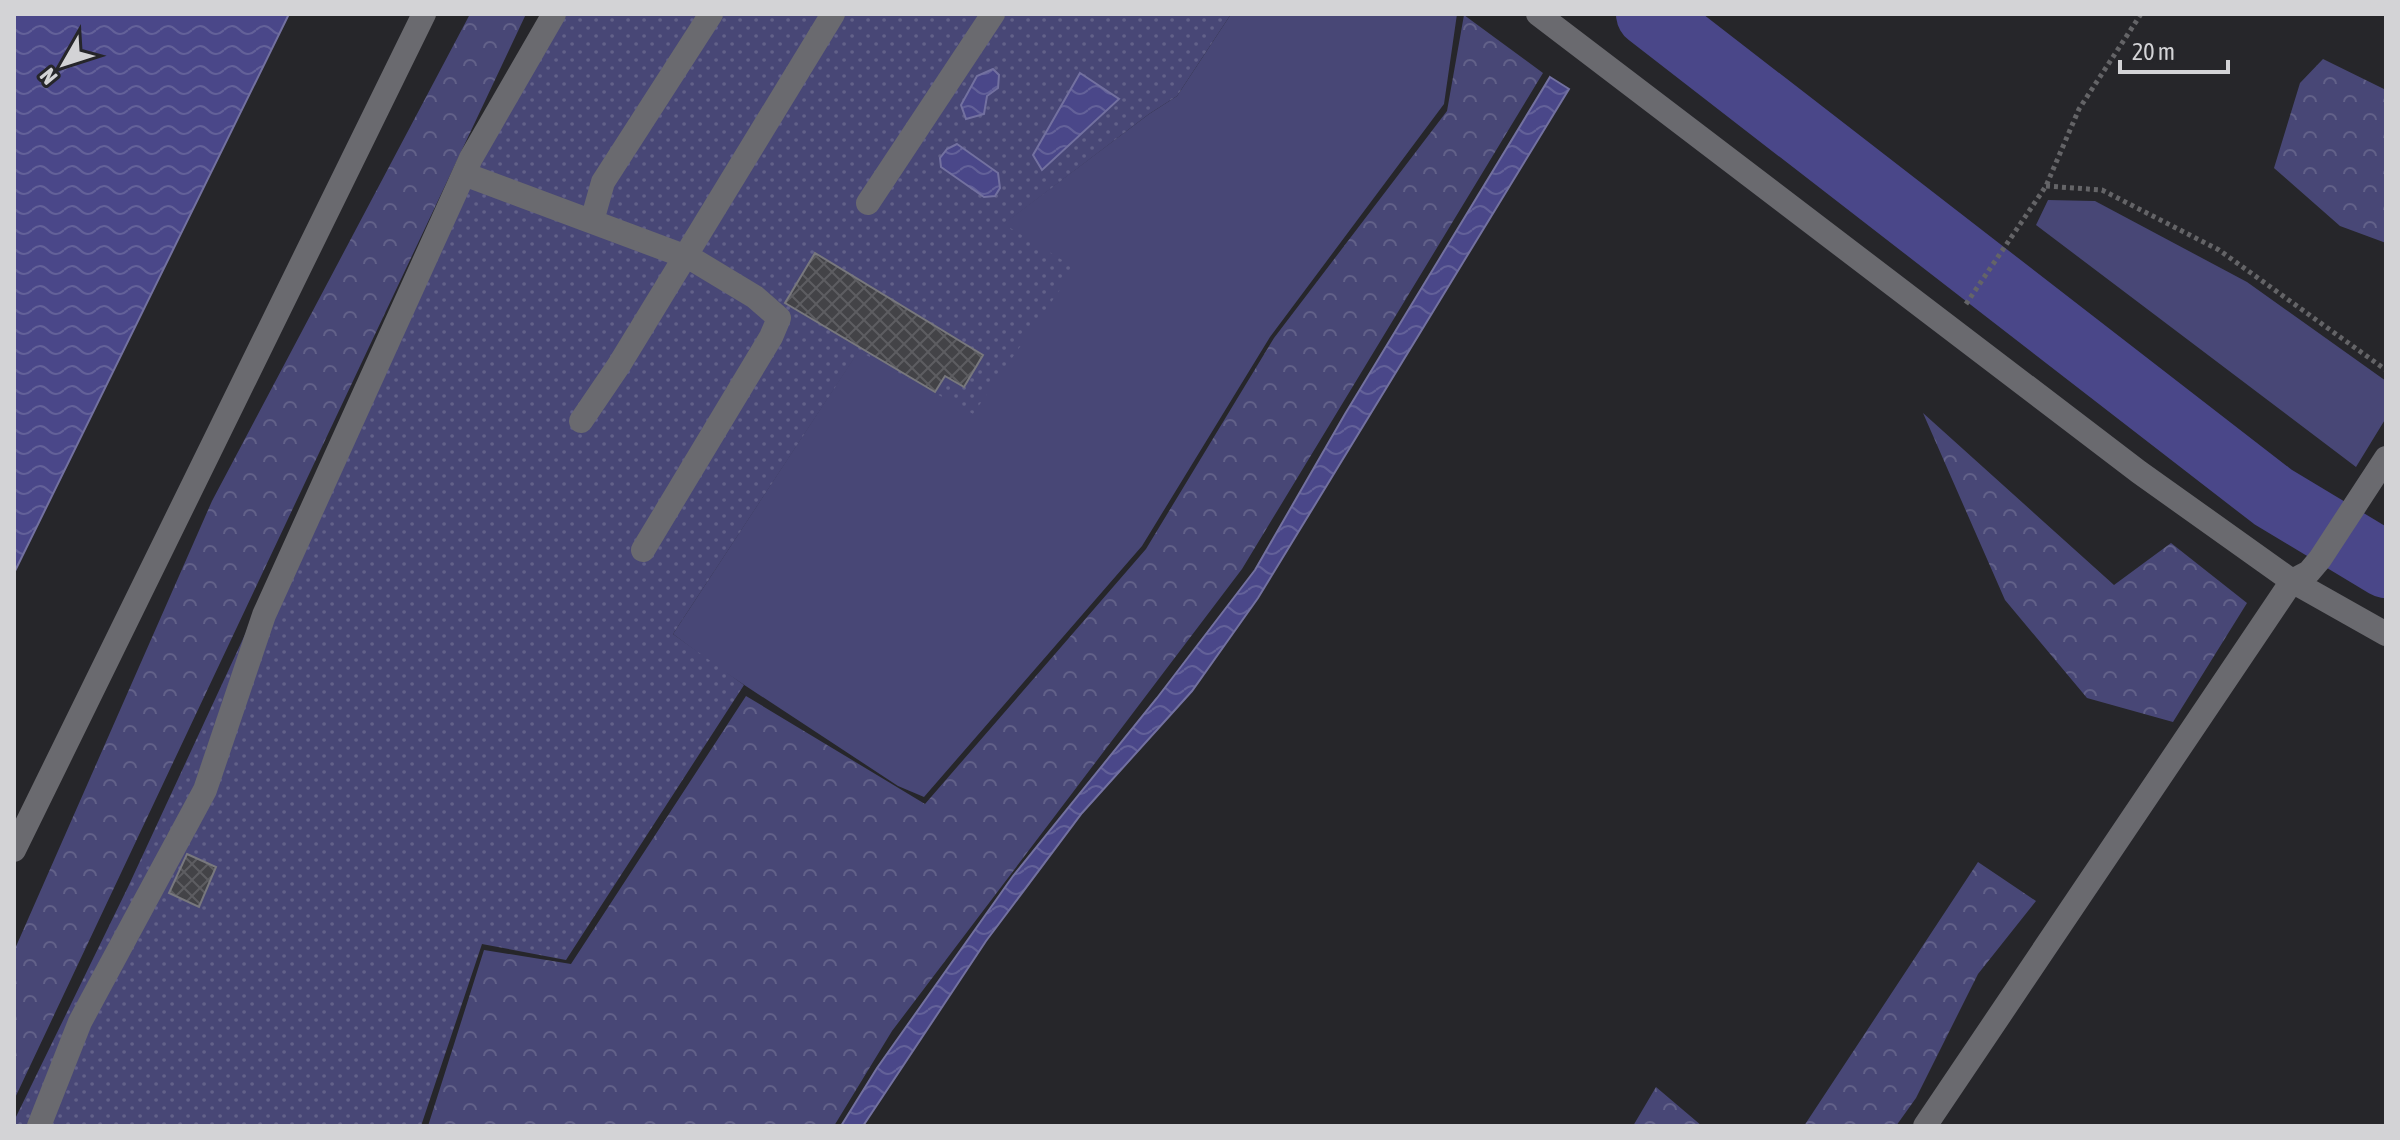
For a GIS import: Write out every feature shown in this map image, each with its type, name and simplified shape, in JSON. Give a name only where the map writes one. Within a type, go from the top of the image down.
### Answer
[{"type":"street","points":[[14,850],[424,14]]},
{"type":"street","points":[[39,1126],[80,1022],[205,790],[264,615],[464,174],[554,14]]},
{"type":"street","points":[[592,221],[603,182],[711,14]]},
{"type":"street","points":[[581,421],[619,365],[833,14]]},
{"type":"street","points":[[868,203],[993,14]]},
{"type":"street","points":[[1538,14],[2139,472],[2292,581],[2386,634]]},
{"type":"street","points":[[464,174],[685,256],[755,297],[779,318],[771,337],[643,550]]},
{"type":"street","points":[[1925,1126],[2292,581],[2309,572],[2320,559],[2386,458]]},
{"type":"path","points":[[1971,296],[2046,186],[2079,109],[2141,14]]},
{"type":"path","points":[[2046,186],[2102,190],[2219,250],[2386,370]]},
{"type":"green space","points":[[470,14],[526,14],[14,1100],[14,951],[212,501]]},
{"type":"green space","points":[[547,14],[1231,14],[1177,96],[1004,224],[1075,268],[973,414],[859,351],[673,634],[744,685],[566,960],[482,944],[421,1126],[14,1126],[463,164]]},
{"type":"green space","points":[[1231,14],[1457,14],[1444,104],[1270,337],[1142,546],[924,797],[898,786],[717,667],[673,634],[859,350],[973,413],[1003,224],[1177,96]]},
{"type":"green space","points":[[1464,15],[1543,73],[1242,569],[892,1031],[834,1126],[428,1126],[484,950],[571,964],[746,696],[925,804],[1146,549],[1274,338],[1447,111]]},
{"type":"green space","points":[[2323,59],[2386,90],[2386,243],[2340,226],[2274,168],[2300,83]]},
{"type":"green space","points":[[2048,200],[2095,201],[2247,282],[2386,381],[2386,418],[2356,467],[2036,225]]},
{"type":"green space","points":[[1923,413],[2114,585],[2171,543],[2247,603],[2173,722],[2087,698],[2005,600]]},
{"type":"green space","points":[[1978,862],[2036,901],[1978,974],[1916,1098],[1896,1126],[1804,1126]]},
{"type":"green space","points":[[1656,1087],[1702,1126],[1633,1126]]},
{"type":"water","points":[[14,14],[289,14],[14,573]]},
{"type":"water","points":[[993,69],[999,75],[998,88],[987,96],[984,114],[966,119],[961,105],[977,76]]},
{"type":"water","points":[[1080,73],[1119,99],[1042,170],[1033,155]]},
{"type":"water","points":[[1550,77],[1569,89],[1258,598],[1192,691],[1082,813],[986,941],[863,1126],[841,1126],[877,1068],[1013,876],[1157,698],[1255,570],[1345,414]]},
{"type":"water","points":[[957,144],[998,173],[1000,188],[995,196],[984,197],[941,167],[940,158],[947,149]]},
{"type":"building","points":[[815,253],[983,355],[964,387],[945,376],[935,392],[785,303]]},
{"type":"building","points":[[187,854],[216,867],[199,907],[169,893]]},
{"type":"waterway","points":[[1649,14],[2273,497],[2386,565]]}]
